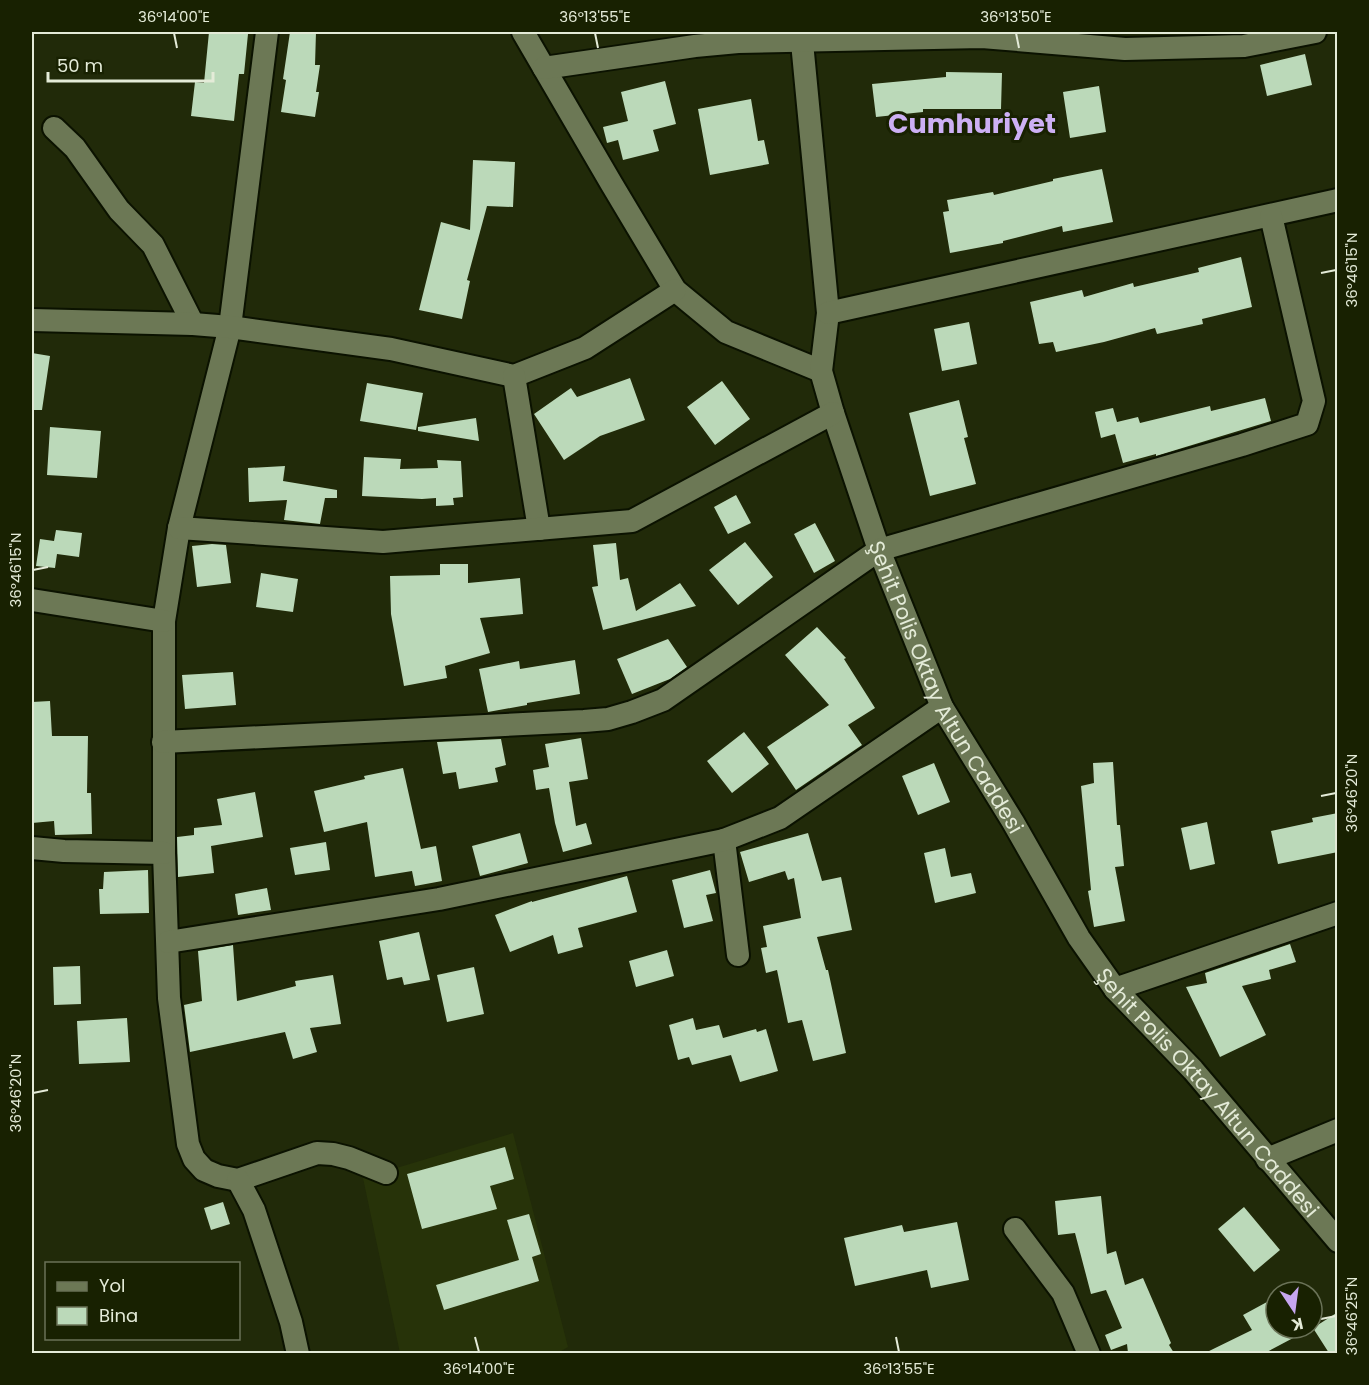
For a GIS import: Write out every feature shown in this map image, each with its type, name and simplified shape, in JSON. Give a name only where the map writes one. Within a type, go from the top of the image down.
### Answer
[{"type":"street","points":[[267,32],[230,327],[179,528],[164,621],[164,853],[169,998],[188,1144],[194,1159],[204,1170],[218,1176],[238,1180],[316,1153],[349,1158],[386,1173]]},
{"type":"street","points":[[523,32],[675,290],[726,332],[821,371]]},
{"type":"street","points":[[544,68],[695,46],[730,37],[982,37],[1125,49],[1315,32]]},
{"type":"street","name":"Şehit Polis Oktay Altun Caddesi","points":[[801,36],[828,314],[821,371],[879,550],[942,706],[1013,822],[1079,938],[1115,989],[1193,1070],[1338,1241]]},
{"type":"street","points":[[54,128],[75,148],[119,210],[153,245],[193,324]]},
{"type":"street","points":[[828,314],[1338,200]]},
{"type":"street","points":[[163,742],[608,719],[663,700],[879,550],[1307,424],[1314,401],[1271,216]]},
{"type":"street","points":[[32,320],[230,327],[391,349],[514,376],[585,348],[675,290]]},
{"type":"street","points":[[514,376],[539,529]]},
{"type":"street","points":[[179,528],[383,542],[632,520],[833,413]]},
{"type":"street","points":[[32,600],[164,621]]},
{"type":"street","points":[[168,942],[440,899],[724,840],[780,818],[942,706]]},
{"type":"street","points":[[724,840],[738,955]]},
{"type":"street","points":[[32,848],[164,853]]},
{"type":"street","points":[[1115,989],[1338,913]]},
{"type":"street","points":[[1267,1159],[1338,1130]]},
{"type":"street","points":[[238,1180],[254,1210],[291,1322],[298,1353]]},
{"type":"street","points":[[1015,1229],[1063,1293],[1089,1353]]},
{"type":"shaded area","points":[[513,1133],[568,1347],[556,1354],[400,1353],[363,1178]]},
{"type":"building","points":[[209,32],[248,34],[244,74],[239,74],[234,121],[191,116],[195,82],[204,83]]},
{"type":"building","points":[[290,32],[316,32],[315,65],[320,65],[315,117],[281,112]]},
{"type":"building","points":[[1305,54],[1312,85],[1267,96],[1260,65]]},
{"type":"building","points":[[946,72],[1002,73],[1001,109],[923,109],[923,112],[876,117],[872,84],[946,77]]},
{"type":"building","points":[[665,81],[676,124],[653,130],[659,151],[623,160],[618,140],[607,143],[603,127],[628,121],[621,92]]},
{"type":"building","points":[[1099,86],[1106,132],[1070,138],[1063,92]]},
{"type":"building","points":[[751,99],[758,141],[764,140],[769,164],[710,175],[698,109]]},
{"type":"building","points":[[473,160],[515,162],[513,207],[487,206],[467,280],[470,281],[462,319],[419,310],[441,222],[470,230]]},
{"type":"building","points":[[1102,169],[1113,222],[1063,232],[1062,226],[1003,241],[1003,243],[950,253],[943,212],[949,211],[947,200],[993,192],[994,195]]},
{"type":"building","points":[[1241,257],[1252,307],[1202,319],[1203,324],[1157,334],[1155,328],[1056,352],[1053,342],[1039,344],[1030,302],[1082,290],[1084,297],[1133,283],[1134,287],[1199,272],[1198,268]]},
{"type":"building","points":[[969,322],[977,364],[942,371],[934,329]]},
{"type":"building","points":[[32,353],[50,356],[42,410],[32,410]]},
{"type":"building","points":[[630,378],[645,420],[600,436],[564,460],[534,414],[571,388],[577,397]]},
{"type":"building","points":[[722,381],[750,419],[715,445],[687,407]]},
{"type":"building","points":[[367,383],[423,393],[416,430],[360,421]]},
{"type":"building","points":[[1265,398],[1271,421],[1156,456],[1156,454],[1123,463],[1115,434],[1101,438],[1095,412],[1113,408],[1117,422],[1138,417],[1140,423],[1210,406],[1211,411]]},
{"type":"building","points":[[959,400],[968,437],[964,438],[976,484],[930,496],[909,413]]},
{"type":"building","points":[[476,418],[479,441],[418,431],[418,427]]},
{"type":"building","points":[[50,427],[101,431],[97,478],[47,475]]},
{"type":"building","points":[[364,457],[401,459],[400,469],[438,468],[437,460],[461,461],[463,497],[453,498],[454,505],[436,506],[436,498],[362,496]]},
{"type":"building","points":[[285,466],[283,481],[337,490],[337,498],[325,498],[320,524],[284,520],[287,500],[249,502],[248,468]]},
{"type":"building","points":[[736,495],[751,523],[728,534],[714,507]]},
{"type":"building","points":[[815,523],[835,561],[814,573],[794,534]]},
{"type":"building","points":[[56,530],[82,533],[79,557],[57,554],[55,568],[36,566],[40,539],[54,541]]},
{"type":"building","points":[[745,542],[773,577],[738,605],[709,570]]},
{"type":"building","points":[[616,543],[620,580],[628,578],[636,611],[680,583],[696,606],[603,630],[592,587],[598,586],[593,545]]},
{"type":"building","points":[[226,545],[231,583],[197,587],[192,546]]},
{"type":"building","points":[[440,564],[468,564],[468,583],[520,578],[523,614],[480,618],[490,653],[445,666],[447,678],[404,686],[391,614],[390,576],[440,575]]},
{"type":"building","points":[[261,573],[298,579],[293,612],[256,607]]},
{"type":"building","points":[[817,627],[846,658],[844,659],[875,708],[848,725],[862,745],[796,790],[767,747],[829,705],[785,655]]},
{"type":"building","points":[[668,639],[687,667],[670,679],[632,694],[617,659]]},
{"type":"building","points":[[575,660],[580,694],[488,712],[479,669],[519,661],[520,669]]},
{"type":"building","points":[[233,672],[236,705],[185,709],[182,675]]},
{"type":"building","points":[[50,701],[52,736],[88,736],[87,793],[91,793],[92,834],[55,835],[54,821],[32,823],[32,702]]},
{"type":"building","points":[[744,732],[769,764],[732,793],[707,761]]},
{"type":"building","points":[[581,738],[588,779],[569,782],[576,826],[586,823],[592,844],[563,852],[549,788],[536,790],[533,770],[549,767],[545,744]]},
{"type":"building","points":[[501,739],[506,765],[495,768],[498,782],[459,789],[456,772],[443,774],[437,742]]},
{"type":"building","points":[[1113,762],[1117,825],[1120,825],[1124,866],[1115,867],[1125,921],[1094,927],[1088,891],[1091,890],[1081,786],[1094,783],[1093,763]]},
{"type":"building","points":[[934,763],[950,802],[918,815],[902,776]]},
{"type":"building","points":[[403,768],[421,849],[436,846],[442,881],[415,886],[412,871],[375,877],[367,822],[324,832],[314,791],[365,779],[364,776]]},
{"type":"building","points":[[255,792],[263,837],[211,846],[214,873],[178,877],[177,837],[194,835],[194,828],[222,825],[217,799]]},
{"type":"building","points":[[1338,813],[1338,852],[1278,864],[1271,831],[1313,822],[1312,818]]},
{"type":"building","points":[[1207,822],[1215,864],[1190,870],[1181,828]]},
{"type":"building","points":[[520,833],[528,863],[480,876],[472,846]]},
{"type":"building","points":[[808,833],[822,881],[841,877],[852,930],[817,937],[826,970],[828,970],[846,1053],[813,1061],[802,1020],[788,1023],[777,970],[766,973],[761,948],[767,947],[763,926],[801,918],[794,878],[788,880],[785,871],[749,882],[740,852]]},
{"type":"building","points":[[326,842],[330,870],[295,875],[290,848]]},
{"type":"building","points":[[945,848],[951,877],[971,873],[976,893],[935,903],[924,853]]},
{"type":"building","points":[[148,870],[149,913],[100,914],[99,889],[103,889],[104,872]]},
{"type":"building","points":[[710,870],[716,893],[706,895],[713,921],[684,928],[672,880]]},
{"type":"building","points":[[627,876],[637,912],[578,928],[583,947],[558,954],[553,935],[510,952],[495,915],[532,901]]},
{"type":"building","points":[[267,888],[271,910],[238,915],[235,894]]},
{"type":"building","points":[[419,932],[430,980],[404,985],[402,977],[387,980],[379,941]]},
{"type":"building","points":[[1290,944],[1296,962],[1269,970],[1271,979],[1242,986],[1266,1035],[1220,1057],[1186,987],[1207,983],[1205,973]]},
{"type":"building","points":[[233,945],[237,1001],[296,986],[295,981],[333,975],[341,1024],[310,1028],[317,1052],[293,1059],[285,1032],[190,1052],[184,1005],[202,1001],[198,951]]},
{"type":"building","points":[[667,950],[674,976],[636,987],[629,961]]},
{"type":"building","points":[[80,966],[81,1004],[54,1005],[53,967]]},
{"type":"building","points":[[474,967],[484,1014],[447,1022],[437,975]]},
{"type":"building","points":[[127,1018],[130,1062],[79,1064],[77,1021]]},
{"type":"building","points":[[693,1018],[696,1030],[719,1025],[723,1038],[756,1029],[757,1032],[766,1029],[778,1071],[740,1082],[731,1055],[692,1065],[689,1057],[678,1060],[669,1025]]},
{"type":"building","points":[[505,1147],[514,1179],[490,1186],[497,1209],[422,1229],[407,1174]]},
{"type":"building","points":[[1101,1196],[1107,1254],[1116,1251],[1125,1285],[1143,1278],[1174,1353],[1128,1353],[1127,1344],[1111,1350],[1105,1335],[1122,1328],[1106,1290],[1091,1294],[1075,1233],[1058,1235],[1055,1201]]},
{"type":"building","points":[[223,1202],[230,1224],[211,1230],[204,1208]]},
{"type":"building","points":[[1244,1207],[1280,1250],[1254,1272],[1218,1229]]},
{"type":"building","points":[[529,1214],[541,1254],[532,1257],[539,1281],[444,1310],[436,1285],[519,1260],[507,1220]]},
{"type":"building","points":[[957,1222],[969,1280],[931,1288],[927,1270],[855,1286],[844,1238],[902,1225],[904,1232]]},
{"type":"building","points":[[1264,1304],[1264,1340],[1289,1340],[1265,1353],[1205,1353],[1252,1330],[1243,1315]]},
{"type":"building","points":[[1338,1312],[1338,1353],[1329,1353],[1321,1340],[1324,1340],[1324,1321]]},
{"type":"district","name":"Cumhuriyet","points":[[972,123]]}]
